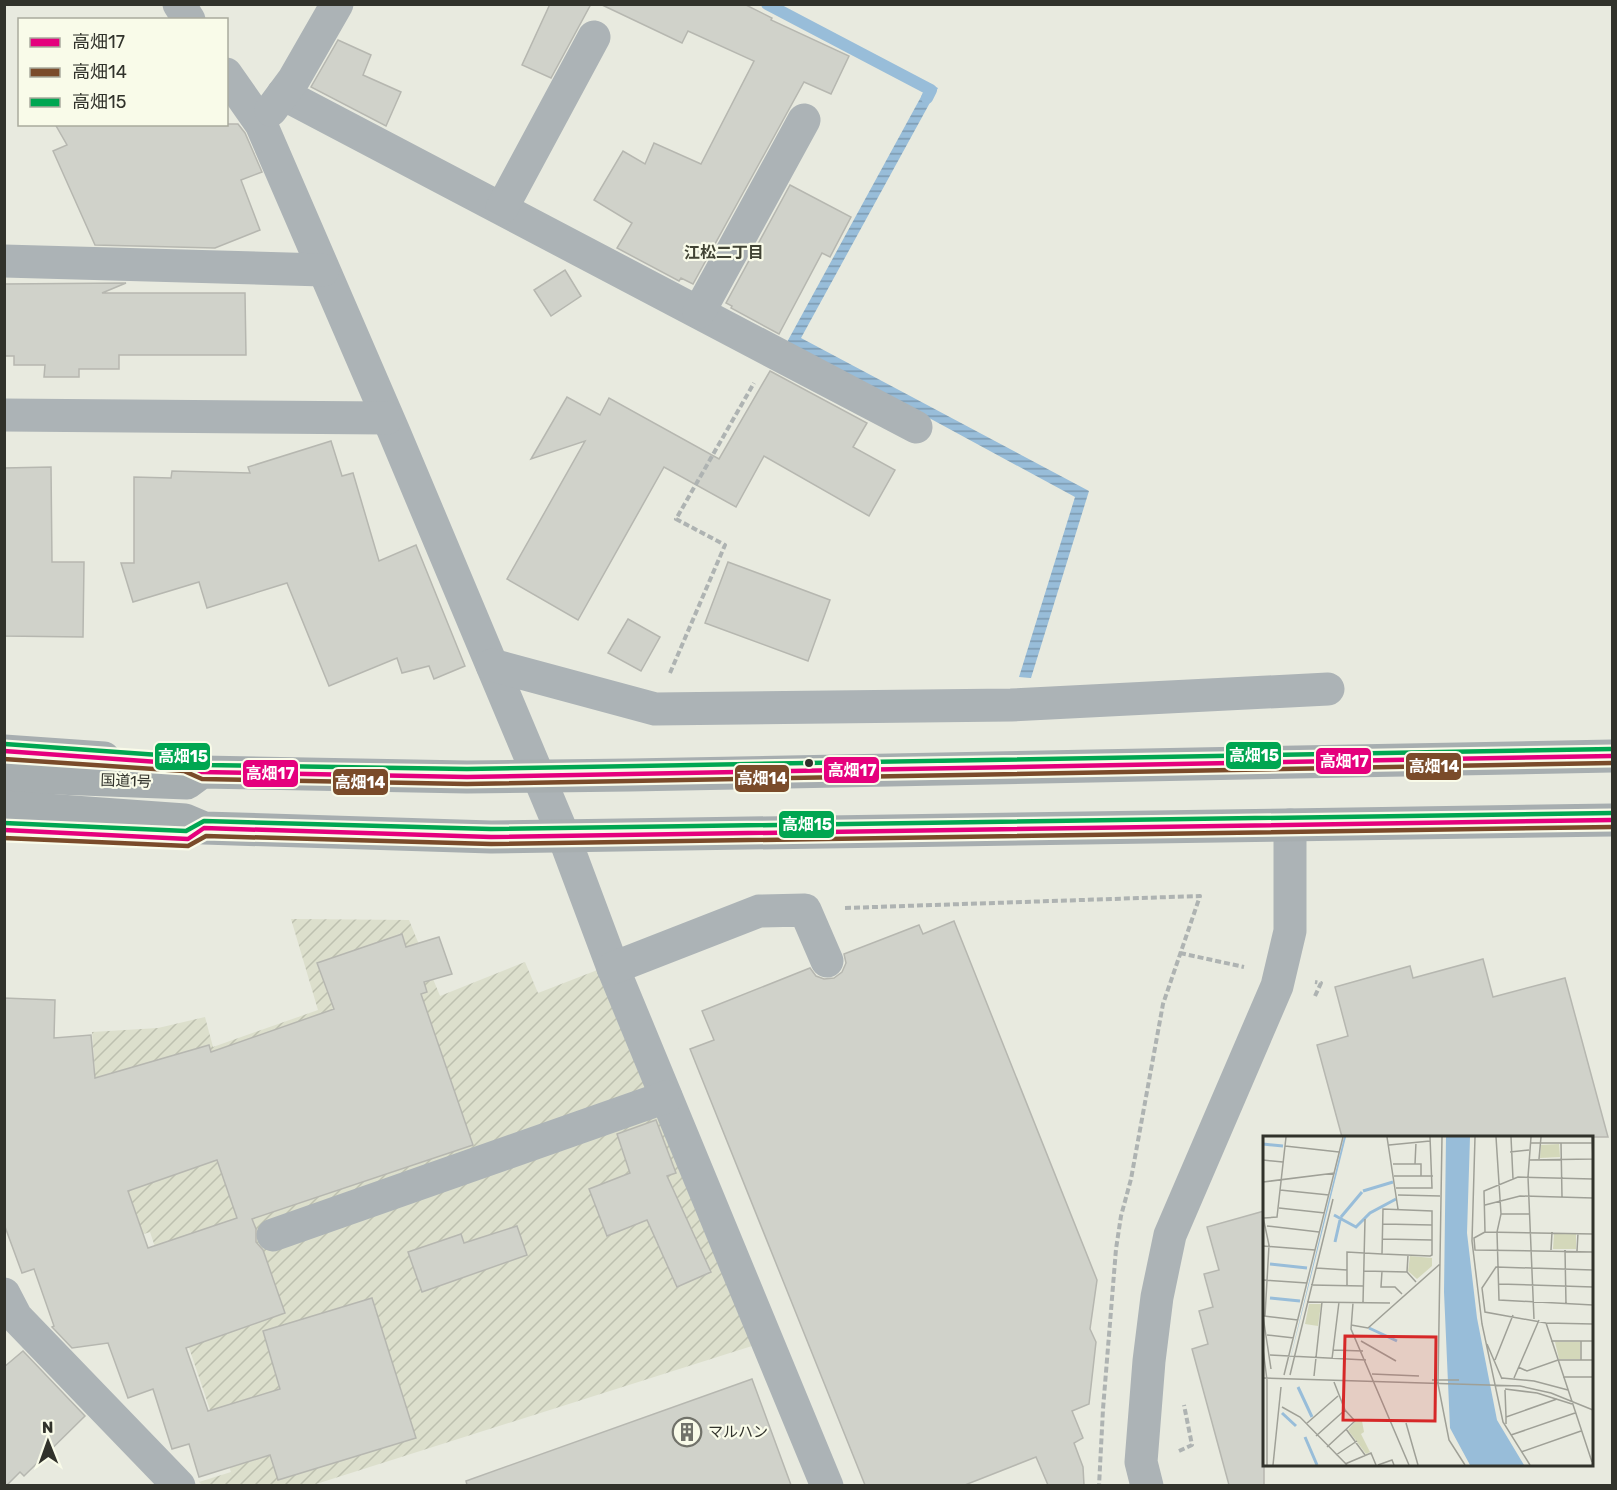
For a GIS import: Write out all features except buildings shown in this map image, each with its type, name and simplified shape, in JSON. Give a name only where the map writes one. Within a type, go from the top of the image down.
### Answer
[{"type":"highway","points":[[4,751],[186,764],[202,772]]},
{"type":"highway","name":"国道1号","points":[[4,776],[187,783],[202,772],[467,777],[1612,756]]},
{"type":"highway","points":[[4,807],[185,820],[204,828],[491,837],[1612,820]]},
{"type":"highway","points":[[4,830],[188,840],[204,828]]},
{"type":"street","points":[[179,4],[188,18]]},
{"type":"street","points":[[261,124],[294,79],[337,4]]},
{"type":"street","points":[[502,208],[594,37]]},
{"type":"street","points":[[228,77],[261,124],[492,664],[564,837],[613,968],[827,1485]]},
{"type":"street","points":[[283,94],[916,427]]},
{"type":"street","points":[[699,312],[804,120]]},
{"type":"street","points":[[4,261],[324,270]]},
{"type":"street","points":[[4,415],[387,418]]},
{"type":"street","points":[[492,664],[655,709],[1011,705],[1328,689]]},
{"type":"street","points":[[1147,1485],[1141,1462],[1149,1361],[1157,1297],[1170,1235],[1277,986],[1290,931],[1290,825]]},
{"type":"street","points":[[613,968],[759,911],[805,910],[827,961]]},
{"type":"street","points":[[273,1235],[666,1097]]},
{"type":"street","points":[[8,1313],[179,1485]]},
{"type":"path","points":[[655,709],[725,545],[676,519],[772,351]]},
{"type":"path","points":[[805,910],[1200,896],[1163,1005],[1131,1179],[1117,1238],[1099,1485]]},
{"type":"path","points":[[1180,953],[1245,967]]},
{"type":"path","points":[[1311,1004],[1321,983],[1312,981]]},
{"type":"path","points":[[1173,1453],[1192,1445],[1184,1401]]},
{"type":"shaded area","points":[[291,919],[409,920],[440,996],[525,962],[538,993],[600,969],[752,1346],[313,1485],[202,1485],[199,1482],[231,1472],[150,1232],[138,1236],[86,1074],[95,1072],[92,1032],[158,1028],[205,1017],[213,1047],[318,1010]]},
{"type":"water","points":[[928,84],[938,88],[801,338],[1089,491],[1031,678],[1019,677],[1075,497],[786,344]]},
{"type":"waterway","points":[[767,4],[931,90],[927,98]]},
{"type":"transit line","name":"高畑15","points":[[5,744],[187,757],[204,765],[467,769],[1612,749]]},
{"type":"transit line","name":"高畑17","points":[[4,751],[186,764],[202,772],[467,777],[1612,756]]},
{"type":"transit line","name":"高畑14","points":[[4,759],[184,771],[202,779],[467,784],[1612,763]]},
{"type":"transit line","name":"高畑15","points":[[4,823],[186,831],[204,821],[491,829],[1612,813]]},
{"type":"transit line","name":"高畑17","points":[[4,830],[188,839],[204,828],[491,837],[1612,820]]},
{"type":"transit line","name":"高畑14","points":[[4,838],[188,846],[206,836],[491,844],[1612,827]]},
{"type":"place","name":"マルハン","points":[[687,1432]]},
{"type":"district","name":"江松二丁目","points":[[724,252]]}]
